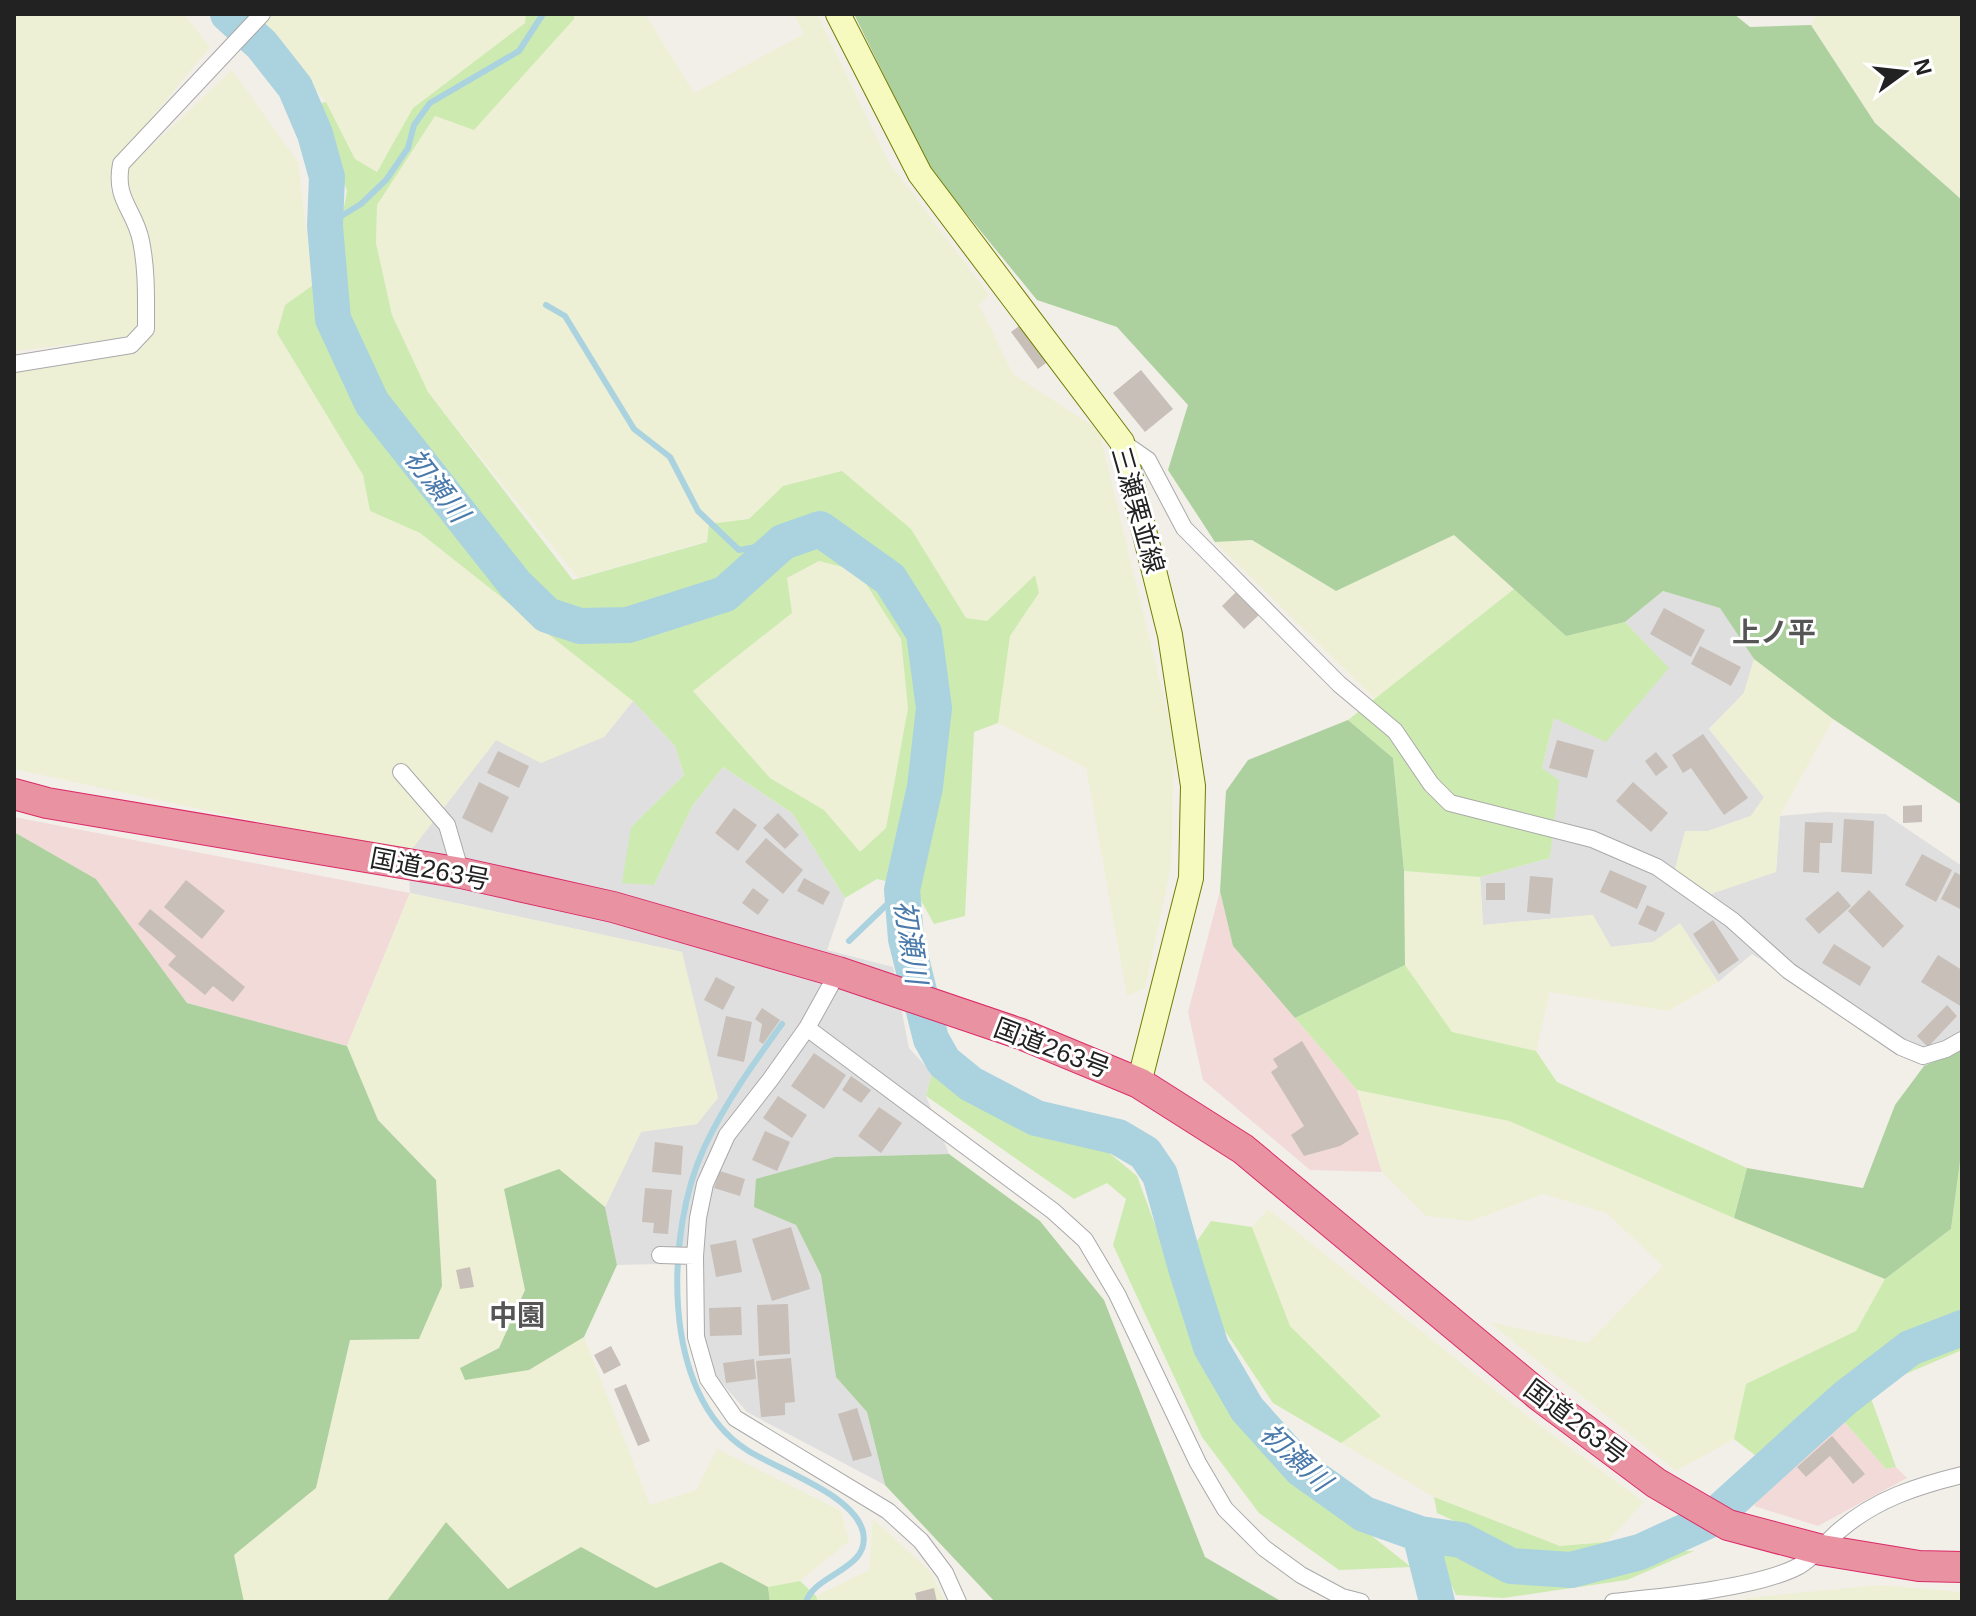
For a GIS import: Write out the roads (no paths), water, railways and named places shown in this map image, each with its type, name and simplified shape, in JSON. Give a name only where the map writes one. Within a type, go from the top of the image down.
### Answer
[{"type":"highway","name":"国道263号","points":[[14,794],[47,803],[461,873],[613,907],[838,972],[1021,1034],[1139,1083],[1243,1149],[1541,1397],[1656,1483],[1728,1525],[1822,1550],[1919,1566],[1962,1567]]},
{"type":"main road","name":"三瀬栗並線","points":[[838,14],[920,174],[1122,442],[1170,635],[1193,786],[1191,878],[1139,1083]]},
{"type":"street","points":[[14,364],[131,345],[146,329],[146,282],[141,238],[121,198],[118,179],[121,164],[262,14]]},
{"type":"street","points":[[1122,442],[1148,460],[1184,528],[1339,684],[1395,731],[1431,784],[1450,803],[1592,839],[1657,867],[1732,920],[1789,971],[1901,1047],[1923,1056],[1962,1040]]},
{"type":"street","points":[[401,772],[447,825],[461,873]]},
{"type":"street","points":[[838,972],[807,1028],[727,1135],[705,1184],[695,1256],[696,1337],[708,1379],[735,1418],[888,1511],[921,1541],[945,1573],[958,1602]]},
{"type":"street","points":[[807,1028],[1053,1211],[1085,1240],[1117,1294],[1198,1463],[1225,1509],[1264,1548],[1301,1575],[1342,1597],[1361,1602]]},
{"type":"street","points":[[660,1255],[695,1256]]},
{"type":"street","points":[[1613,1602],[1729,1586],[1798,1567],[1822,1550],[1840,1530],[1886,1499],[1916,1486],[1962,1475]]},
{"type":"waterway","name":"初瀬川","points":[[228,14],[262,45],[295,87],[315,134],[327,177],[325,226],[333,319],[372,403],[516,585],[547,615],[580,626],[628,625],[725,594],[783,542],[820,529],[890,579],[924,633],[934,708],[925,787],[902,890],[906,939],[931,1039],[944,1062],[971,1084],[1036,1118],[1118,1137],[1145,1153],[1160,1175],[1211,1347],[1247,1409],[1301,1469],[1364,1514],[1420,1534],[1461,1540],[1511,1566],[1571,1570],[1640,1552],[1710,1520],[1845,1398],[1910,1348],[1962,1328]]},
{"type":"waterway","points":[[325,226],[361,204],[386,180],[408,148],[414,125],[430,103],[519,51],[543,14]]},
{"type":"waterway","points":[[546,305],[565,316],[634,429],[670,457],[698,511],[739,550],[783,542]]},
{"type":"waterway","points":[[849,941],[902,890]]},
{"type":"waterway","points":[[782,1024],[721,1115],[691,1182],[682,1222],[678,1309],[685,1351],[698,1391],[718,1424],[747,1450],[831,1495],[857,1518],[863,1532],[859,1555],[820,1584],[806,1602]]},
{"type":"waterway","points":[[1420,1534],[1437,1602]]},
{"type":"district","name":"上ノ平","points":[[1774,632]]},
{"type":"district","name":"中園","points":[[517,1315]]}]
